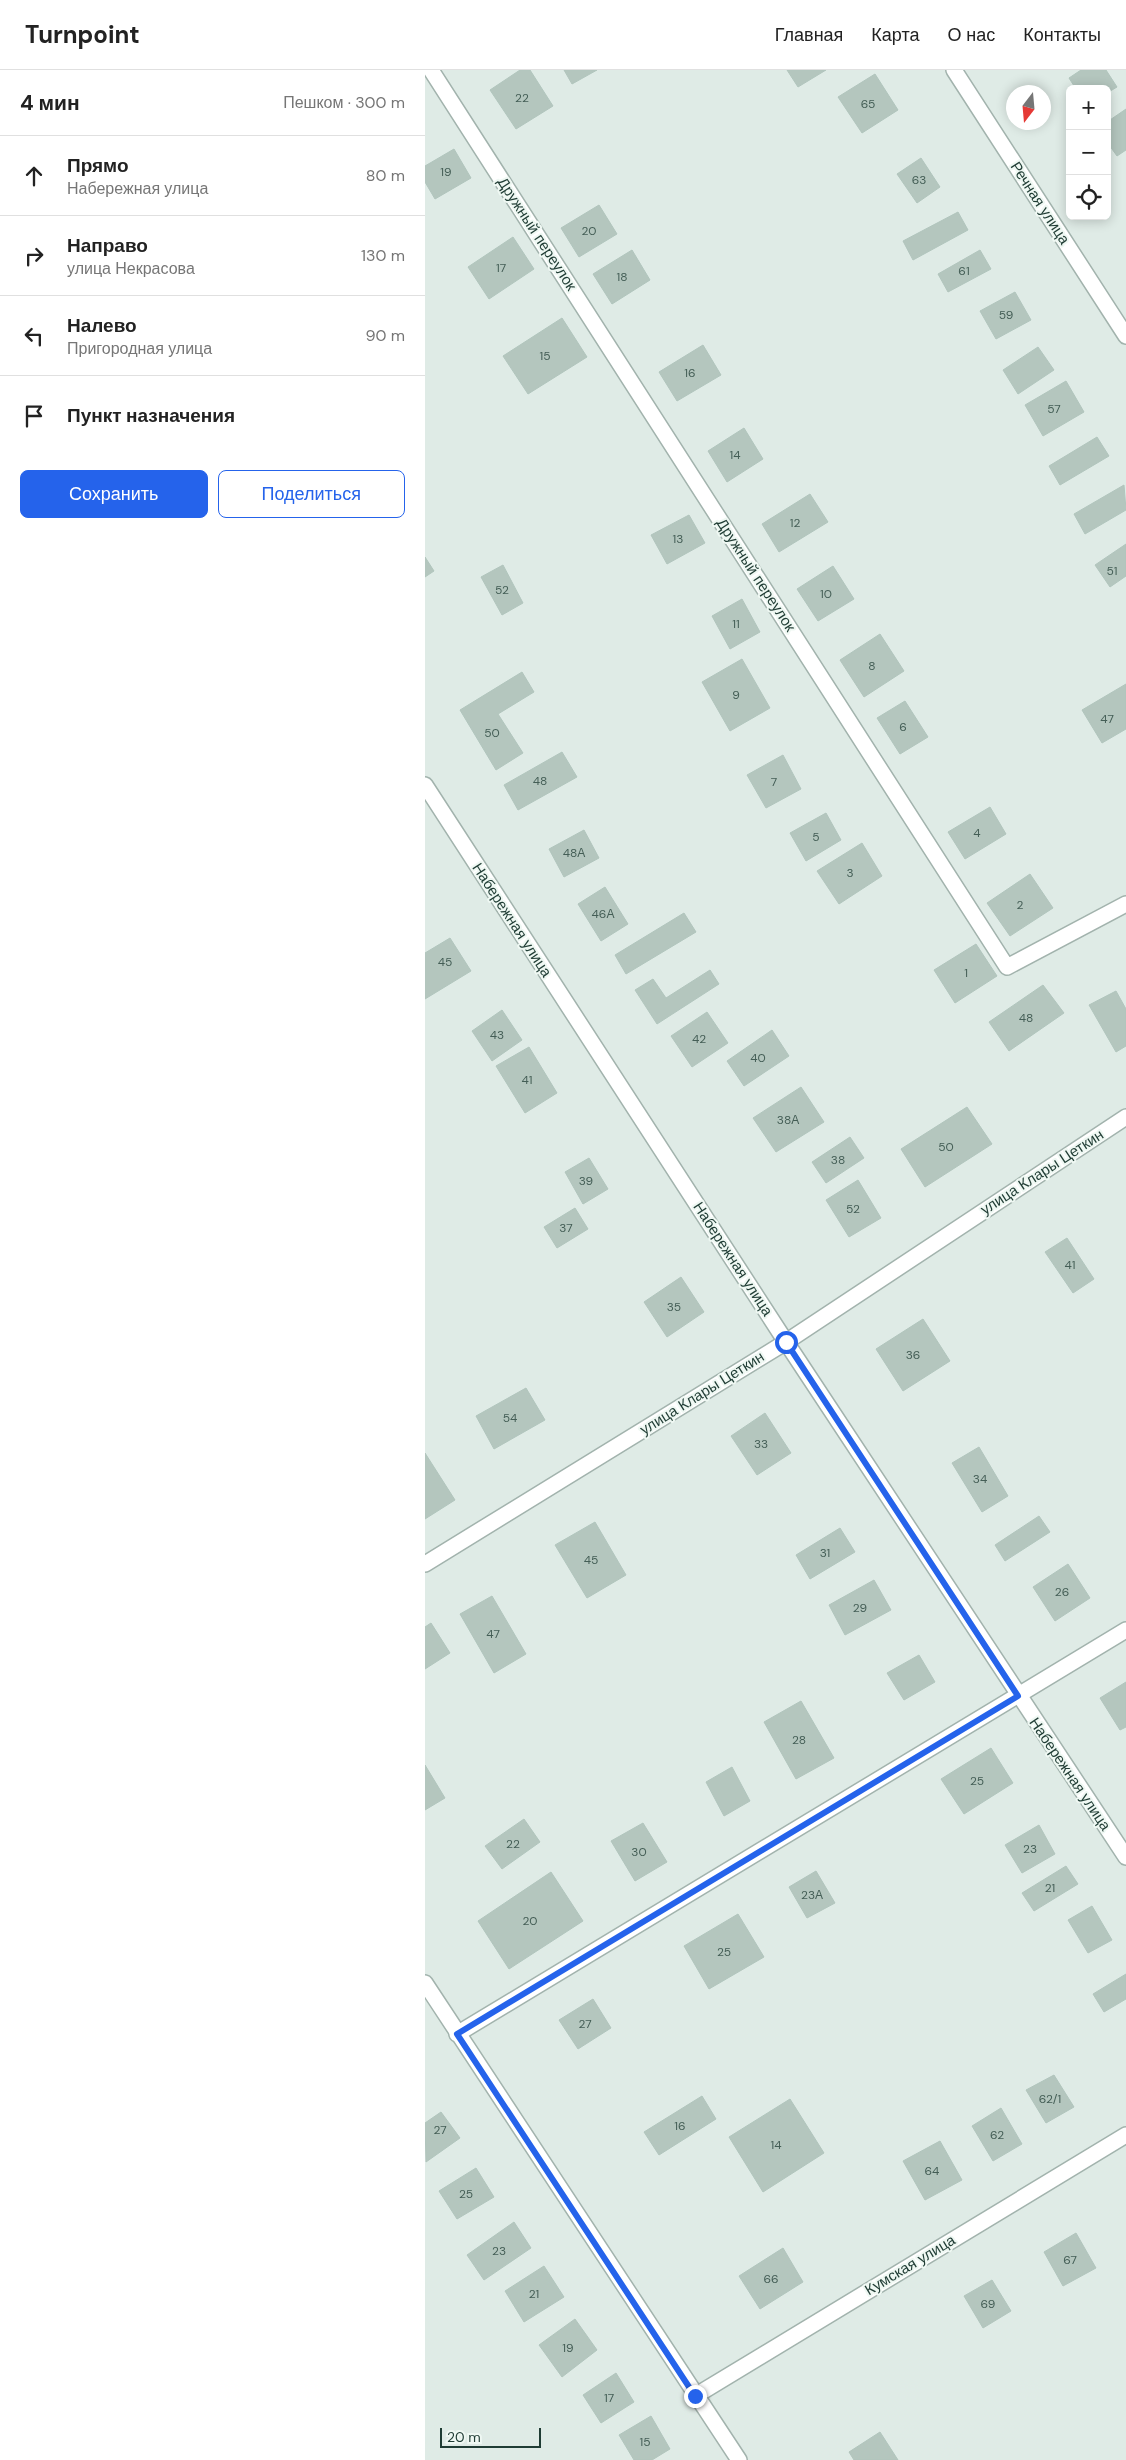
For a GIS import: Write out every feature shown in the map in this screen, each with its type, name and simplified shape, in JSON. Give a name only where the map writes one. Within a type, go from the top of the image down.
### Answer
[{"type":"street","name":"Дружный переулок","points":[[431,70],[1007,967],[1126,904]]},
{"type":"street","name":"Речная улица","points":[[954,70],[1126,336]]},
{"type":"street","name":"Набережная улица","points":[[425,785],[786,1342],[1126,1857]]},
{"type":"street","name":"улица Клары Цеткин","points":[[425,1564],[786,1342],[1126,1117]]},
{"type":"street","points":[[457,2034],[1126,1630]]},
{"type":"street","points":[[425,1983],[695,2396],[739,2460]]},
{"type":"street","name":"Кумская улица","points":[[695,2396],[1126,2135]]},
{"type":"building","points":[[520,70],[530,70],[553,106],[516,129],[490,90]]},
{"type":"building","points":[[564,70],[597,70],[572,84]]},
{"type":"building","points":[[787,70],[826,70],[798,87]]},
{"type":"building","points":[[1081,70],[1106,70],[1117,87],[1111,91],[1111,85],[1073,85],[1069,78]]},
{"type":"building","points":[[875,74],[898,110],[862,133],[838,97]]},
{"type":"building","points":[[1126,109],[1126,150],[1117,156],[1111,148],[1111,119]]},
{"type":"building","points":[[454,149],[471,178],[435,199],[425,182],[425,166]]},
{"type":"building","points":[[921,158],[940,187],[917,203],[897,174]]},
{"type":"building","points":[[599,205],[617,234],[579,257],[561,228]]},
{"type":"building","points":[[958,212],[968,230],[913,260],[903,241]]},
{"type":"building","points":[[513,237],[534,269],[489,299],[468,267]]},
{"type":"building","points":[[632,250],[650,280],[612,304],[593,274]]},
{"type":"building","points":[[980,250],[991,269],[948,292],[938,274]]},
{"type":"building","points":[[1015,292],[1031,320],[996,339],[980,311]]},
{"type":"building","points":[[562,318],[587,357],[528,394],[503,356]]},
{"type":"building","points":[[703,345],[721,375],[677,401],[659,372]]},
{"type":"building","points":[[1038,347],[1054,370],[1018,394],[1003,370]]},
{"type":"building","points":[[1066,381],[1084,412],[1043,436],[1025,405]]},
{"type":"building","points":[[744,428],[763,459],[727,482],[708,451]]},
{"type":"building","points":[[1097,437],[1109,456],[1060,485],[1049,466]]},
{"type":"building","points":[[1124,485],[1126,510],[1085,534],[1074,514]]},
{"type":"building","points":[[810,494],[828,522],[779,552],[762,524]]},
{"type":"building","points":[[689,515],[705,543],[667,564],[651,535]]},
{"type":"building","points":[[1126,544],[1126,576],[1110,587],[1095,565]]},
{"type":"building","points":[[425,557],[434,571],[425,577]]},
{"type":"building","points":[[503,565],[523,603],[502,615],[481,577]]},
{"type":"building","points":[[833,566],[854,599],[818,621],[797,589]]},
{"type":"building","points":[[742,599],[760,632],[730,649],[712,616]]},
{"type":"building","points":[[880,634],[904,671],[864,697],[840,660]]},
{"type":"building","points":[[742,659],[770,708],[730,731],[702,682]]},
{"type":"building","points":[[522,672],[534,692],[498,714],[523,753],[496,770],[460,710]]},
{"type":"building","points":[[1126,684],[1126,729],[1102,743],[1082,710]]},
{"type":"building","points":[[905,701],[928,737],[900,754],[877,718]]},
{"type":"building","points":[[562,752],[577,777],[518,810],[504,785]]},
{"type":"building","points":[[783,755],[801,789],[766,808],[747,775]]},
{"type":"building","points":[[990,807],[1006,834],[965,859],[948,832]]},
{"type":"building","points":[[826,813],[841,840],[806,861],[790,833]]},
{"type":"building","points":[[584,830],[599,858],[564,877],[549,849]]},
{"type":"building","points":[[862,843],[882,876],[839,904],[817,871]]},
{"type":"building","points":[[1030,874],[1053,908],[1010,936],[987,903]]},
{"type":"building","points":[[605,887],[628,924],[601,941],[578,904]]},
{"type":"building","points":[[684,913],[696,932],[626,974],[615,955]]},
{"type":"building","points":[[450,938],[471,971],[425,999],[425,953]]},
{"type":"building","points":[[976,944],[997,976],[955,1003],[934,970]]},
{"type":"building","points":[[710,970],[719,984],[657,1024],[635,990],[653,979],[666,998]]},
{"type":"building","points":[[1043,985],[1064,1013],[1009,1051],[989,1022]]},
{"type":"building","points":[[1116,991],[1126,1009],[1126,1046],[1116,1052],[1089,1005]]},
{"type":"building","points":[[502,1010],[522,1040],[492,1061],[472,1031]]},
{"type":"building","points":[[707,1012],[728,1043],[692,1067],[671,1036]]},
{"type":"building","points":[[772,1030],[789,1056],[744,1086],[727,1061]]},
{"type":"building","points":[[529,1047],[557,1093],[525,1113],[496,1066]]},
{"type":"building","points":[[801,1087],[824,1122],[776,1152],[753,1118]]},
{"type":"building","points":[[967,1107],[992,1144],[925,1187],[901,1149]]},
{"type":"building","points":[[850,1137],[864,1158],[826,1183],[812,1162]]},
{"type":"building","points":[[589,1158],[608,1189],[583,1204],[565,1172]]},
{"type":"building","points":[[858,1180],[881,1218],[849,1237],[826,1200]]},
{"type":"building","points":[[575,1208],[588,1229],[557,1248],[544,1227]]},
{"type":"building","points":[[1067,1238],[1094,1279],[1073,1293],[1045,1252]]},
{"type":"building","points":[[681,1277],[704,1312],[667,1337],[644,1302]]},
{"type":"building","points":[[923,1319],[950,1361],[903,1391],[876,1349]]},
{"type":"building","points":[[526,1388],[545,1420],[494,1449],[476,1416]]},
{"type":"building","points":[[765,1413],[791,1453],[757,1475],[731,1436]]},
{"type":"building","points":[[979,1447],[1008,1496],[982,1512],[952,1463]]},
{"type":"building","points":[[425,1453],[455,1500],[425,1519]]},
{"type":"building","points":[[1039,1516],[1050,1532],[1005,1561],[995,1545]]},
{"type":"building","points":[[595,1522],[626,1575],[587,1598],[555,1545]]},
{"type":"building","points":[[840,1528],[855,1552],[810,1579],[796,1555]]},
{"type":"building","points":[[1068,1564],[1090,1598],[1055,1621],[1033,1587]]},
{"type":"building","points":[[874,1580],[891,1610],[845,1635],[829,1605]]},
{"type":"building","points":[[492,1596],[526,1654],[494,1673],[460,1614]]},
{"type":"building","points":[[431,1623],[450,1653],[425,1669],[425,1627]]},
{"type":"building","points":[[919,1655],[935,1682],[904,1700],[887,1673]]},
{"type":"building","points":[[1126,1682],[1126,1727],[1120,1730],[1100,1698]]},
{"type":"building","points":[[801,1701],[834,1758],[796,1779],[764,1722]]},
{"type":"building","points":[[991,1748],[1013,1783],[964,1814],[941,1779]]},
{"type":"building","points":[[425,1765],[445,1798],[425,1810]]},
{"type":"building","points":[[732,1767],[750,1801],[724,1816],[706,1782]]},
{"type":"building","points":[[524,1819],[540,1842],[502,1869],[485,1846]]},
{"type":"building","points":[[643,1823],[667,1862],[635,1881],[611,1841]]},
{"type":"building","points":[[1039,1825],[1055,1854],[1022,1873],[1005,1845]]},
{"type":"building","points":[[1066,1866],[1078,1884],[1034,1911],[1022,1893]]},
{"type":"building","points":[[816,1871],[835,1903],[807,1918],[789,1887]]},
{"type":"building","points":[[551,1872],[583,1921],[509,1969],[478,1921]]},
{"type":"building","points":[[1092,1906],[1112,1940],[1088,1953],[1068,1920]]},
{"type":"building","points":[[738,1914],[764,1957],[709,1989],[684,1946]]},
{"type":"building","points":[[1126,1974],[1126,1999],[1104,2012],[1093,1994]]},
{"type":"building","points":[[593,1999],[611,2028],[578,2049],[559,2020]]},
{"type":"building","points":[[1054,2075],[1074,2107],[1046,2123],[1026,2090]]},
{"type":"building","points":[[702,2096],[716,2119],[659,2155],[644,2132]]},
{"type":"building","points":[[790,2099],[824,2153],[763,2192],[729,2137]]},
{"type":"building","points":[[1001,2108],[1022,2144],[993,2161],[972,2126]]},
{"type":"building","points":[[441,2112],[460,2138],[426,2162],[425,2123]]},
{"type":"building","points":[[940,2141],[962,2180],[925,2200],[903,2161]]},
{"type":"building","points":[[476,2168],[494,2197],[457,2219],[439,2191]]},
{"type":"building","points":[[514,2222],[531,2248],[484,2280],[467,2255]]},
{"type":"building","points":[[1076,2233],[1096,2268],[1063,2286],[1044,2252]]},
{"type":"building","points":[[783,2248],[803,2282],[760,2309],[739,2276]]},
{"type":"building","points":[[544,2266],[564,2297],[524,2322],[505,2291]]},
{"type":"building","points":[[992,2280],[1011,2311],[983,2328],[964,2296]]},
{"type":"building","points":[[575,2319],[597,2350],[562,2377],[539,2345]]},
{"type":"building","points":[[616,2373],[634,2402],[601,2423],[583,2395]]},
{"type":"building","points":[[651,2416],[670,2449],[652,2460],[634,2460],[619,2435]]},
{"type":"building","points":[[880,2432],[898,2460],[854,2460],[849,2452]]},
{"type":"route","points":[[695,2396],[457,2034],[1018,1696],[786,1342]]}]
